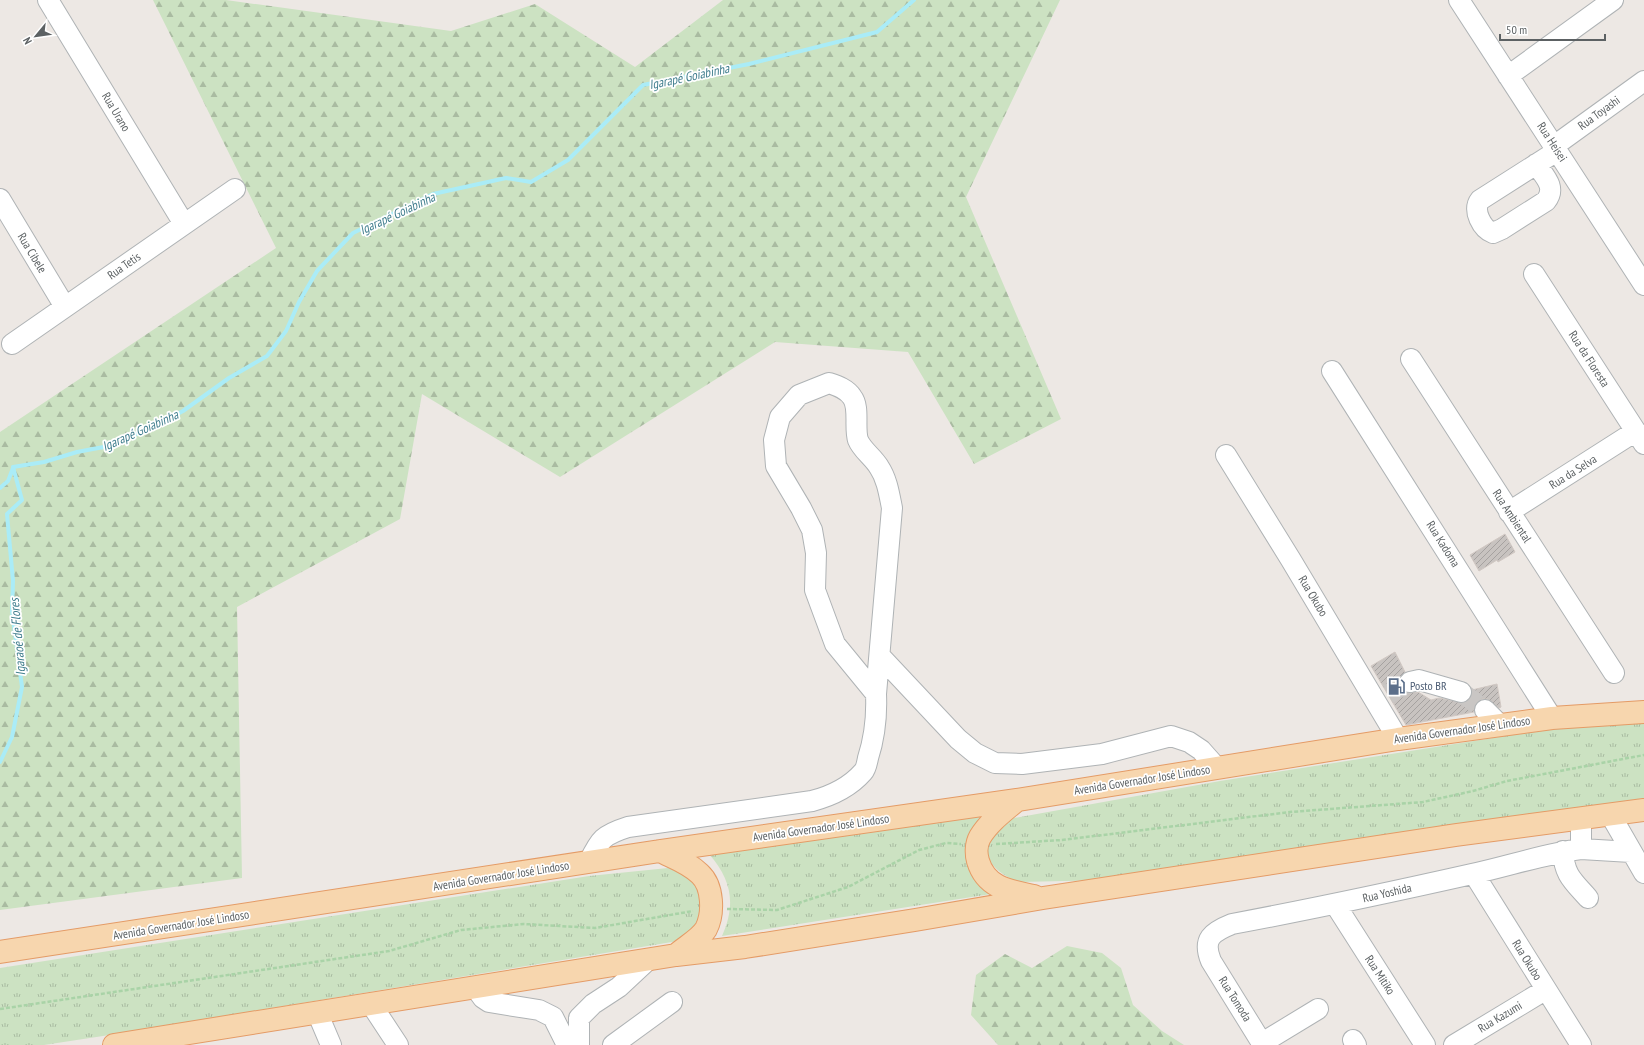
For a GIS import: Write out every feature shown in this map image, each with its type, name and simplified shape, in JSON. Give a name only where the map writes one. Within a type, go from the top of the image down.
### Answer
[{"type":"main road","name":"Avenida Governador José Lindoso","points":[[0,952],[660,851],[1017,800],[1398,739],[1552,718],[1644,712]]},
{"type":"main road","points":[[1017,800],[989,825],[979,838],[976,855],[981,870],[992,884],[1012,892],[1043,898]]},
{"type":"main road","points":[[114,1045],[649,959],[908,921],[1043,898],[1456,835],[1644,810]]},
{"type":"main road","points":[[660,851],[687,864],[702,875],[711,894],[712,909],[706,929],[676,955]]},
{"type":"street","name":"Rua Urano","points":[[48,0],[184,224]]},
{"type":"street","name":"Rua Heisei","points":[[1460,0],[1644,285]]},
{"type":"street","points":[[1508,76],[1613,0]]},
{"type":"street","name":"Rua Toyashi","points":[[1536,164],[1644,81]]},
{"type":"street","name":"Rua Tetis","points":[[12,344],[235,189]]},
{"type":"street","name":"Rua Cibele","points":[[0,199],[64,307]]},
{"type":"street","name":"Rua da Floresta","points":[[1534,274],[1641,438]]},
{"type":"street","name":"Rua Ambiental","points":[[1410,359],[1614,673]]},
{"type":"street","name":"Rua Kadoma","points":[[1332,371],[1552,718]]},
{"type":"street","points":[[590,862],[598,843],[611,833],[628,827],[812,801],[833,795],[851,783],[864,771],[874,741],[877,716],[876,694],[892,508],[887,482],[858,440],[857,419],[853,398],[844,388],[829,383],[799,395],[780,417],[774,440],[776,466],[802,508],[812,530],[816,553],[815,590],[835,644],[876,694]]},
{"type":"street","name":"Rua da Selva","points":[[1509,512],[1641,438]]},
{"type":"street","name":"Rua Okubo","points":[[1226,455],[1382,697],[1398,739]]},
{"type":"street","points":[[880,656],[958,739],[975,753],[995,763],[1022,764],[1102,754],[1171,736],[1189,742],[1201,750],[1216,768]]},
{"type":"street","points":[[1410,682],[1419,680],[1461,692]]},
{"type":"street","points":[[1484,710],[1500,725]]},
{"type":"street","points":[[1610,814],[1644,873]]},
{"type":"street","points":[[1581,819],[1572,850],[1563,865],[1588,898]]},
{"type":"street","name":"Rua Yoshida","points":[[1208,953],[1208,943],[1212,936],[1218,930],[1232,924],[1335,904],[1474,874],[1572,850],[1631,852]]},
{"type":"street","name":"Rua Okubo","points":[[1474,874],[1545,990],[1581,1045]]},
{"type":"street","name":"Rua Mitiko","points":[[1335,904],[1425,1045]]},
{"type":"street","name":"Rua Tomoda","points":[[1208,953],[1211,961],[1263,1044]]},
{"type":"street","points":[[579,1045],[579,1018],[593,1004],[619,987],[649,959]]},
{"type":"street","points":[[475,987],[483,998],[490,1002],[539,1010],[553,1017],[567,1045]]},
{"type":"street","name":"Rua Kazumi","points":[[1454,1045],[1545,990]]},
{"type":"street","points":[[613,1045],[672,1002]]},
{"type":"street","points":[[371,1004],[398,1045]]},
{"type":"street","points":[[1263,1044],[1318,1009]]},
{"type":"street","points":[[317,1012],[331,1045]]},
{"type":"path","points":[[0,1010],[389,950],[461,930],[524,924],[595,928],[673,914],[712,909],[777,910],[848,887],[919,850],[946,843],[978,845],[1062,840],[1290,812],[1423,802],[1473,791],[1507,781],[1644,755]]},
{"type":"green space","points":[[153,0],[226,0],[451,31],[535,4],[635,67],[723,0],[1060,0],[966,197],[1061,419],[974,464],[908,352],[775,342],[560,477],[422,394],[400,519],[237,607],[242,878],[0,910],[0,432],[276,248]]},
{"type":"green space","points":[[1644,714],[1644,798],[1112,880],[1019,882],[1001,873],[991,863],[988,857],[987,851],[989,842],[1005,823],[1014,818],[1220,781]]},
{"type":"green space","points":[[982,813],[972,831],[983,888],[991,894],[722,936],[729,914],[729,893],[723,873],[709,854]]},
{"type":"green space","points":[[668,868],[685,872],[702,889],[702,921],[678,941],[103,1036],[44,1045],[0,1045],[0,968],[589,876]]},
{"type":"green space","points":[[1067,946],[1102,953],[1121,968],[1133,1005],[1162,1031],[1184,1045],[998,1045],[971,1015],[976,975],[1005,954],[1032,968]]},
{"type":"building","points":[[1505,534],[1515,552],[1498,562],[1497,560],[1479,571],[1470,555]]},
{"type":"building","name":"Posto BR","points":[[1395,652],[1405,672],[1399,678],[1399,685],[1406,693],[1418,692],[1431,700],[1439,698],[1463,703],[1469,700],[1472,695],[1472,690],[1497,684],[1501,707],[1499,708],[1488,699],[1482,699],[1477,702],[1474,707],[1474,712],[1406,725],[1371,666]]},
{"type":"waterway","name":"Igarapé Goiabinha","points":[[13,467],[44,462],[77,452],[109,446],[155,426],[183,411],[229,378],[267,356],[286,331],[299,302],[317,271],[353,233],[433,194],[506,178],[531,182],[568,160],[643,85],[749,64],[877,32],[914,0]]},
{"type":"waterway","name":"Igaraoé de Flores","points":[[0,762],[12,737],[22,687],[12,611],[13,581],[7,514],[22,500],[13,467]]},
{"type":"waterway","name":"Igarapé Goiabinha","points":[[0,488],[8,481],[13,468]]},
{"type":"tunnel","points":[[1388,694],[1410,682]]},
{"type":"tunnel","points":[[1461,692],[1485,710]]},
{"type":"place","name":"Posto BR","points":[[1397,686]]}]
